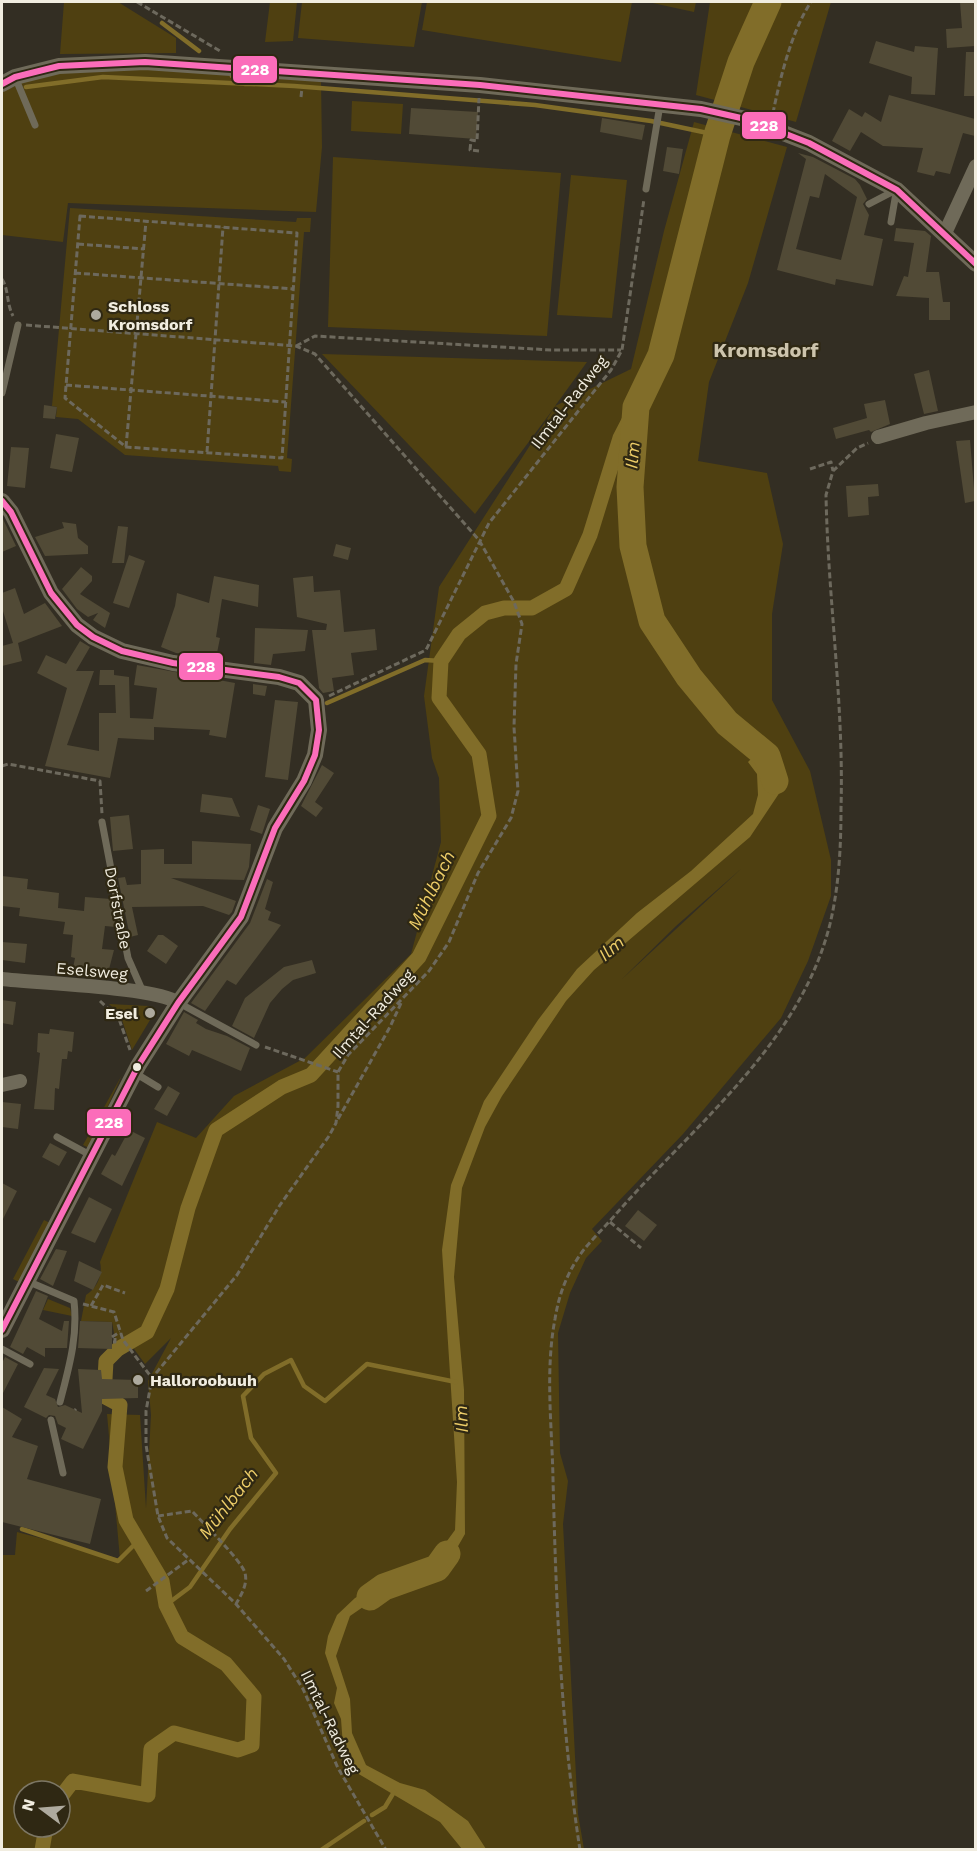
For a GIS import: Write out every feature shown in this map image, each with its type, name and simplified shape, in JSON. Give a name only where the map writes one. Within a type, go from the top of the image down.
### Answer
[{"type":"street","points":[[8,81],[79,63],[145,62],[480,84],[660,108],[701,110],[750,120],[809,143],[897,190],[945,233],[975,264]]},
{"type":"street","points":[[945,233],[975,166]]},
{"type":"street","points":[[878,437],[975,412]]},
{"type":"street","points":[[2,501],[11,512],[51,593],[77,625],[93,637],[122,651],[173,663],[279,677],[299,683],[316,700],[320,730],[315,755],[304,781],[275,828],[242,918],[178,1003],[135,1073],[2,1330]]},
{"type":"street","name":"Eselsweg","points":[[2,979],[143,992],[170,996],[178,1003]]},
{"type":"street","points":[[2,1085],[20,1081]]},
{"type":"lane","points":[[8,81],[35,125]]},
{"type":"lane","points":[[646,189],[660,108]]},
{"type":"lane","points":[[869,204],[897,190]]},
{"type":"lane","points":[[891,222],[897,190]]},
{"type":"lane","points":[[2,393],[18,325]]},
{"type":"lane","name":"Dorfstraße","points":[[102,822],[128,958],[143,992]]},
{"type":"lane","points":[[178,1003],[256,1045]]},
{"type":"lane","points":[[135,1073],[158,1087]]},
{"type":"lane","points":[[57,1137],[92,1156]]},
{"type":"lane","points":[[27,1281],[74,1301],[75,1347],[60,1402]]},
{"type":"lane","points":[[2,1349],[30,1364]]},
{"type":"lane","points":[[51,1420],[63,1473]]},
{"type":"path","points":[[136,2],[249,68]]},
{"type":"path","points":[[770,128],[793,42],[802,15],[811,2]]},
{"type":"path","points":[[479,104],[477,141],[471,140],[470,150],[479,151]]},
{"type":"path","name":"Ilmtal-Radweg","points":[[316,700],[342,691],[426,650],[489,523],[611,370],[622,350],[646,189]]},
{"type":"path","points":[[80,216],[224,227],[297,233],[282,458],[126,447],[65,398],[80,216]]},
{"type":"path","points":[[126,447],[146,221]]},
{"type":"path","points":[[207,452],[224,227]]},
{"type":"path","points":[[78,244],[144,249]]},
{"type":"path","points":[[75,273],[294,289]]},
{"type":"path","points":[[2,279],[6,291],[6,302],[18,325],[290,345],[315,354],[479,540]]},
{"type":"path","points":[[296,346],[315,336],[551,350],[622,350]]},
{"type":"path","points":[[66,385],[286,402]]},
{"type":"path","points":[[833,471],[857,448],[878,437]]},
{"type":"path","points":[[580,1850],[568,1768],[556,1572],[550,1360],[554,1320],[563,1283],[583,1251],[749,1071],[802,994],[830,926],[838,880],[842,760],[827,531],[826,495],[833,471],[831,462],[810,469]]},
{"type":"path","name":"Ilmtal-Radweg","points":[[386,1850],[338,1768],[303,1689],[284,1659],[236,1604],[166,1538],[158,1516],[146,1445],[146,1411],[152,1378],[237,1275],[274,1213],[316,1156],[336,1123],[339,1106],[338,1072],[348,1055],[429,971],[449,942],[460,922],[478,873],[517,804],[514,727],[521,618],[479,540]]},
{"type":"path","points":[[2,766],[8,764],[100,782],[102,822]]},
{"type":"path","points":[[336,1123],[390,1027],[403,998]]},
{"type":"path","points":[[98,1000],[119,1018],[131,1055]]},
{"type":"path","points":[[256,1045],[305,1059],[338,1072]]},
{"type":"path","points":[[610,1222],[641,1248]]},
{"type":"path","points":[[91,1306],[103,1285],[125,1293]]},
{"type":"path","points":[[74,1301],[114,1312],[123,1340],[152,1378]]},
{"type":"path","points":[[113,1342],[115,1342],[113,1336],[120,1332]]},
{"type":"path","points":[[158,1516],[192,1511],[233,1556],[245,1572],[244,1589],[236,1604]]},
{"type":"path","points":[[146,1591],[188,1560]]},
{"type":"shaded area","points":[[64,2],[118,2],[176,38],[176,53],[60,54]]},
{"type":"shaded area","points":[[270,2],[297,2],[293,41],[265,42]]},
{"type":"shaded area","points":[[302,2],[422,2],[414,47],[298,38]]},
{"type":"shaded area","points":[[427,2],[632,2],[621,62],[422,30]]},
{"type":"shaded area","points":[[648,2],[696,2],[694,12]]},
{"type":"shaded area","points":[[710,2],[831,2],[796,122],[696,95]]},
{"type":"shaded area","points":[[84,69],[241,71],[321,81],[322,147],[316,212],[68,203],[63,242],[2,235],[2,92],[33,78]]},
{"type":"shaded area","points":[[352,101],[403,104],[401,134],[351,131]]},
{"type":"shaded area","points":[[694,122],[787,147],[748,283],[709,382],[698,461],[767,473],[783,544],[772,614],[772,700],[810,771],[831,860],[831,896],[808,961],[781,1018],[683,1134],[592,1229],[602,1241],[586,1258],[570,1293],[558,1333],[560,1453],[568,1481],[563,1524],[578,1814],[584,1849],[2,1850],[2,1555],[15,1555],[17,1532],[120,1559],[107,1414],[140,1415],[146,1508],[151,1415],[148,1381],[171,1338],[145,1364],[126,1338],[116,1343],[112,1322],[81,1321],[86,1295],[98,1281],[101,1272],[100,1262],[157,1122],[196,1138],[234,1096],[305,1058],[411,954],[441,842],[439,778],[432,758],[424,696],[439,587],[554,408],[475,514],[322,354],[587,362],[555,406],[631,369],[664,231]],"holes":[[[742,868],[621,980],[676,926]]]},
{"type":"shaded area","points":[[333,157],[561,173],[547,336],[328,327]]},
{"type":"shaded area","points":[[571,175],[627,180],[612,318],[557,315]]},
{"type":"shaded area","points":[[70,208],[296,222],[297,218],[311,218],[310,232],[304,232],[287,458],[292,459],[291,472],[279,471],[278,466],[125,455],[78,419],[56,417],[57,407],[52,406]]},
{"type":"shaded area","points":[[109,1004],[149,1006],[156,1010],[132,1050],[120,1014]]},
{"type":"shaded area","points":[[122,1075],[89,1148],[83,1145]]},
{"type":"shaded area","points":[[44,1220],[50,1223],[19,1282],[13,1279]]},
{"type":"shaded area","points":[[48,1299],[70,1308],[72,1316],[43,1310]]},
{"type":"water","points":[[764,746],[773,757],[782,789],[750,837],[594,970],[566,1001],[502,1096],[485,1127],[462,1188],[454,1277],[464,1390],[465,1534],[453,1555],[441,1568],[409,1588],[392,1587],[350,1616],[336,1656],[350,1699],[352,1733],[366,1765],[400,1783],[425,1790],[468,1821],[486,1849],[462,1849],[440,1822],[357,1773],[343,1746],[341,1719],[334,1703],[337,1688],[325,1653],[328,1636],[337,1615],[355,1598],[377,1586],[393,1580],[410,1582],[428,1567],[455,1530],[457,1482],[442,1250],[451,1185],[484,1101],[538,1020],[577,969],[637,913],[691,871],[753,814],[758,795],[757,774],[748,762]]},
{"type":"building","points":[[960,2],[975,2],[975,46],[947,48],[946,29],[962,28]]},
{"type":"building","points":[[876,41],[914,52],[915,46],[938,48],[935,95],[911,94],[912,77],[869,63]]},
{"type":"building","points":[[966,52],[975,52],[975,96],[964,96]]},
{"type":"building","points":[[889,95],[975,119],[975,136],[963,133],[950,174],[936,171],[934,176],[917,172],[923,148],[883,146],[861,132],[850,151],[832,141],[849,109],[862,117],[865,112],[881,122]]},
{"type":"building","points":[[411,108],[478,112],[476,139],[409,134]]},
{"type":"building","points":[[602,118],[645,125],[642,140],[600,132]]},
{"type":"building","points":[[667,147],[683,149],[679,174],[663,171]]},
{"type":"building","points":[[798,153],[813,157],[855,179],[860,185],[867,199],[863,204],[869,215],[864,235],[883,239],[873,286],[836,279],[835,285],[777,270],[806,159]],"holes":[[[825,174],[857,197],[841,260],[796,249],[810,196],[819,198]]]},
{"type":"building","points":[[896,228],[925,231],[931,236],[926,272],[939,272],[943,302],[950,302],[950,320],[929,320],[929,298],[896,296],[904,276],[908,277],[914,243],[894,241]]},
{"type":"building","points":[[929,370],[938,411],[924,414],[914,374]]},
{"type":"building","points":[[885,400],[890,424],[871,432],[869,430],[836,439],[833,428],[867,418],[864,404]]},
{"type":"building","points":[[44,405],[57,407],[55,419],[43,418]]},
{"type":"building","points":[[56,434],[79,438],[72,472],[50,468]]},
{"type":"building","points":[[970,440],[975,501],[965,503],[956,441]]},
{"type":"building","points":[[11,447],[29,448],[25,488],[7,486]]},
{"type":"building","points":[[878,484],[879,496],[868,497],[869,515],[848,517],[846,486]]},
{"type":"building","points":[[2,517],[16,546],[2,552]]},
{"type":"building","points":[[62,522],[76,524],[78,538],[88,546],[88,554],[45,556],[35,537],[64,528]]},
{"type":"building","points":[[118,526],[128,527],[124,563],[112,563]]},
{"type":"building","points":[[336,544],[351,548],[348,560],[333,556]]},
{"type":"building","points":[[129,555],[145,561],[129,608],[113,603]]},
{"type":"building","points":[[81,567],[92,576],[92,581],[80,594],[110,613],[105,628],[93,620],[98,613],[88,617],[77,609],[62,589]]},
{"type":"building","points":[[214,576],[259,585],[258,607],[222,599],[216,637],[220,638],[216,658],[176,653],[161,647],[177,593],[209,603]]},
{"type":"building","points":[[313,576],[314,592],[340,590],[344,632],[375,629],[377,650],[351,653],[354,675],[332,678],[334,691],[323,693],[319,688],[312,630],[326,630],[327,624],[297,617],[293,578]]},
{"type":"building","points":[[15,588],[24,614],[45,603],[62,626],[18,643],[22,661],[2,666],[2,646],[13,643],[2,608],[2,593]]},
{"type":"building","points":[[255,628],[308,630],[305,651],[273,654],[271,665],[254,663]]},
{"type":"building","points":[[80,641],[90,647],[76,671],[94,671],[67,745],[99,751],[99,713],[116,713],[115,685],[99,685],[100,670],[114,670],[114,675],[129,677],[130,718],[153,719],[157,688],[134,685],[137,665],[235,683],[226,738],[209,735],[210,730],[154,727],[154,740],[118,738],[110,778],[45,766],[67,688],[37,673],[46,655],[66,664]]},
{"type":"building","points":[[253,684],[267,686],[265,696],[253,694]]},
{"type":"building","points":[[275,700],[298,702],[288,780],[265,777]]},
{"type":"building","points":[[322,765],[334,773],[315,802],[323,808],[316,817],[301,806]]},
{"type":"building","points":[[202,794],[232,798],[240,817],[200,812]]},
{"type":"building","points":[[258,805],[270,809],[262,834],[250,830]]},
{"type":"building","points":[[129,815],[133,849],[113,851],[110,817]]},
{"type":"building","points":[[192,841],[251,844],[249,867],[244,880],[171,878],[236,901],[232,912],[229,915],[203,906],[132,907],[138,935],[130,937],[118,878],[125,877],[127,885],[141,884],[141,850],[164,849],[164,864],[192,864]]},
{"type":"building","points":[[2,876],[28,879],[27,889],[59,893],[58,908],[84,911],[85,897],[111,899],[116,927],[105,926],[102,949],[114,950],[107,977],[76,974],[77,968],[73,968],[75,958],[71,957],[73,935],[63,934],[65,922],[19,916],[20,908],[2,906]]},
{"type":"building","points":[[267,879],[273,882],[265,909],[271,912],[268,920],[281,925],[236,985],[227,980],[205,1011],[191,1003],[250,923]]},
{"type":"building","points":[[158,935],[163,935],[178,946],[166,964],[147,951]]},
{"type":"building","points":[[2,942],[27,944],[25,963],[2,960]]},
{"type":"building","points":[[312,960],[316,973],[293,980],[282,989],[270,1003],[254,1038],[232,1026],[245,998],[284,967]]},
{"type":"building","points":[[2,1000],[16,1002],[13,1025],[2,1023]]},
{"type":"building","points":[[184,1012],[198,1020],[196,1023],[206,1029],[227,1036],[250,1048],[241,1071],[192,1050],[189,1056],[166,1044]]},
{"type":"building","points":[[50,1029],[74,1032],[72,1052],[68,1051],[67,1059],[62,1059],[59,1089],[55,1088],[54,1110],[34,1109],[40,1053],[37,1052],[38,1033],[49,1034]]},
{"type":"building","points":[[168,1086],[180,1093],[167,1116],[154,1109]]},
{"type":"building","points":[[2,1102],[21,1104],[18,1129],[2,1127]]},
{"type":"building","points":[[129,1130],[145,1138],[122,1186],[101,1174],[112,1154],[115,1156]]},
{"type":"building","points":[[50,1143],[67,1152],[59,1166],[42,1157]]},
{"type":"building","points":[[2,1183],[17,1191],[2,1221]]},
{"type":"building","points":[[89,1197],[112,1209],[95,1243],[71,1233]]},
{"type":"building","points":[[638,1210],[657,1225],[644,1241],[625,1226]]},
{"type":"building","points":[[56,1249],[67,1251],[53,1286],[40,1279]]},
{"type":"building","points":[[79,1261],[102,1272],[93,1290],[74,1281]]},
{"type":"building","points":[[36,1291],[48,1296],[39,1319],[62,1331],[64,1321],[69,1321],[67,1348],[45,1348],[45,1357],[27,1347],[23,1354],[10,1347]]},
{"type":"building","points":[[80,1321],[112,1322],[112,1349],[78,1348]]},
{"type":"building","points":[[5,1357],[18,1364],[2,1395],[2,1363]]},
{"type":"building","points":[[44,1368],[59,1369],[46,1395],[55,1399],[58,1407],[65,1405],[82,1413],[78,1369],[101,1370],[102,1379],[138,1380],[138,1398],[102,1399],[102,1411],[83,1449],[61,1439],[66,1428],[58,1424],[55,1416],[49,1415],[46,1418],[24,1407]]},
{"type":"building","points":[[2,1407],[22,1419],[12,1437],[38,1446],[27,1479],[101,1499],[90,1544],[2,1522]]},
{"type":"waterway","name":"Mühlbach","points":[[768,2],[741,62],[717,135],[661,355],[636,407],[630,487],[633,546],[652,621],[689,677],[727,723],[767,756],[775,781]]},
{"type":"waterway","points":[[162,23],[199,51]]},
{"type":"waterway","points":[[232,76],[245,84]]},
{"type":"waterway","points":[[26,87],[103,77],[294,86],[535,105],[651,121],[717,135]]},
{"type":"waterway","name":"Mühlbach","points":[[105,1379],[106,1361],[118,1349],[147,1332],[167,1289],[188,1208],[216,1130],[282,1087],[311,1075],[419,957],[489,816],[479,754],[439,698],[441,661],[459,634],[485,613],[504,608],[532,608],[566,589],[590,535],[620,438],[636,407]]},
{"type":"waterway","points":[[327,703],[425,660],[441,661]]},
{"type":"waterway","name":"Mühlbach","points":[[166,1605],[190,1587],[230,1529],[276,1473],[251,1438],[243,1396],[264,1374],[291,1360],[304,1386],[325,1401],[367,1364],[456,1382]]},
{"type":"waterway","name":"Mühlbach","points":[[72,1782],[148,1795],[151,1749],[174,1733],[238,1750],[252,1745],[254,1697],[226,1664],[182,1637],[166,1605],[162,1581],[126,1520],[115,1467],[120,1405],[107,1398],[103,1392]]},
{"type":"waterway","points":[[22,1529],[118,1561],[138,1541]]},
{"type":"waterway","name":"Ilm","points":[[370,1597],[384,1587],[437,1568],[447,1554]]},
{"type":"waterway","points":[[372,1815],[385,1807],[394,1792]]},
{"type":"waterway","points":[[321,1850],[364,1821]]},
{"type":"waterway","name":"Mühlbach","points":[[42,1850],[44,1839]]},
{"type":"transit line","name":"228","points":[[2,84],[15,77],[59,66],[145,62],[480,85],[701,109],[750,120],[809,143],[897,190],[976,264]]},
{"type":"transit line","name":"228","points":[[2,501],[11,512],[51,593],[77,625],[93,637],[122,651],[173,663],[279,677],[299,683],[316,700],[319,730],[315,755],[304,781],[275,828],[241,917],[178,1003],[138,1066],[2,1330]]},
{"type":"place","name":"Schloss Kromsdorf","points":[[96,315]]},
{"type":"place","name":"Esel","points":[[150,1013]]},
{"type":"place","name":"Halloroobuuh","points":[[138,1380]]},
{"type":"district","name":"Kromsdorf","points":[[766,350]]}]
